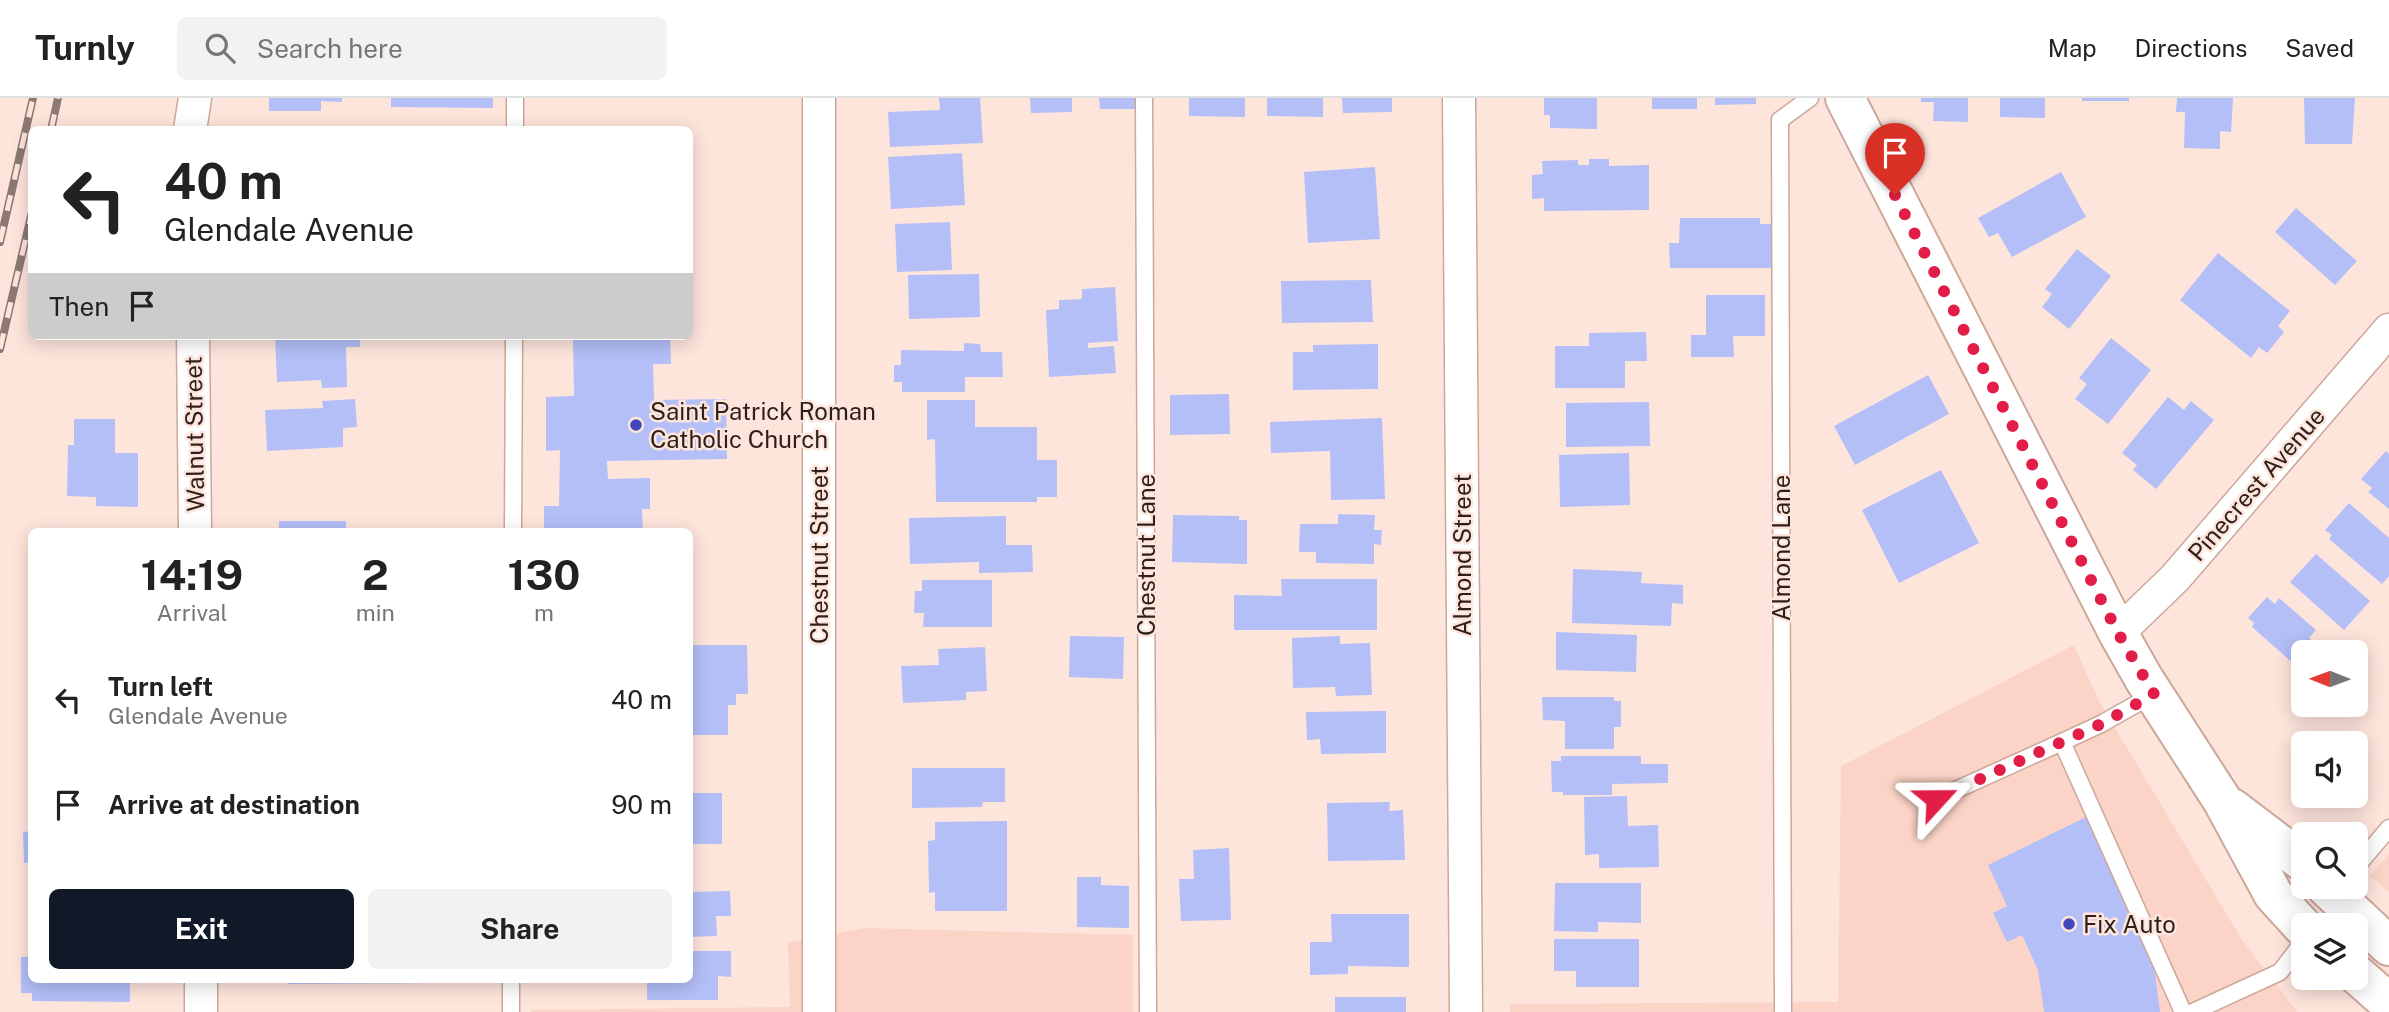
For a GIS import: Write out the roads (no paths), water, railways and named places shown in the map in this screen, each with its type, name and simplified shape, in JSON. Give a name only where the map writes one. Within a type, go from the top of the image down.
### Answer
[{"type":"main road","points":[[1845,98],[2118,633],[2222,800],[2273,894],[2291,914]]},
{"type":"main road","points":[[2222,800],[2291,853]]},
{"type":"main road","points":[[2350,899],[2389,946]]},
{"type":"main road","points":[[2368,985],[2389,1003]]},
{"type":"main road","points":[[2344,990],[2358,1012]]},
{"type":"street","points":[[191,126],[195,98]]},
{"type":"street","name":"Chestnut Street","points":[[819,98],[819,1012]]},
{"type":"street","name":"Almond Street","points":[[1459,98],[1466,1012]]},
{"type":"street","name":"Pinecrest Avenue","points":[[2118,633],[2175,579],[2389,330]]},
{"type":"street","name":"Walnut Street","points":[[193,340],[195,528]]},
{"type":"street","points":[[201,983],[201,1012]]},
{"type":"lane","points":[[515,98],[515,126]]},
{"type":"lane","name":"Chestnut Lane","points":[[1144,98],[1148,1012]]},
{"type":"lane","name":"Almond Lane","points":[[1783,1012],[1780,120],[1810,98]]},
{"type":"lane","points":[[513,528],[514,340]]},
{"type":"lane","points":[[1936,799],[2101,724],[2154,694]]},
{"type":"lane","points":[[2062,742],[2183,1012]]},
{"type":"lane","points":[[2368,851],[2389,828]]},
{"type":"lane","points":[[2193,1012],[2280,972],[2291,958]]},
{"type":"lane","points":[[511,983],[511,1012]]},
{"type":"railway","points":[[0,242],[33,98]]},
{"type":"railway","points":[[52,126],[58,98]]},
{"type":"railway","points":[[0,349],[28,229]]},
{"type":"place","name":"Saint Patrick Roman Catholic Church","points":[[636,425]]},
{"type":"place","name":"Fix Auto","points":[[2069,924]]}]
